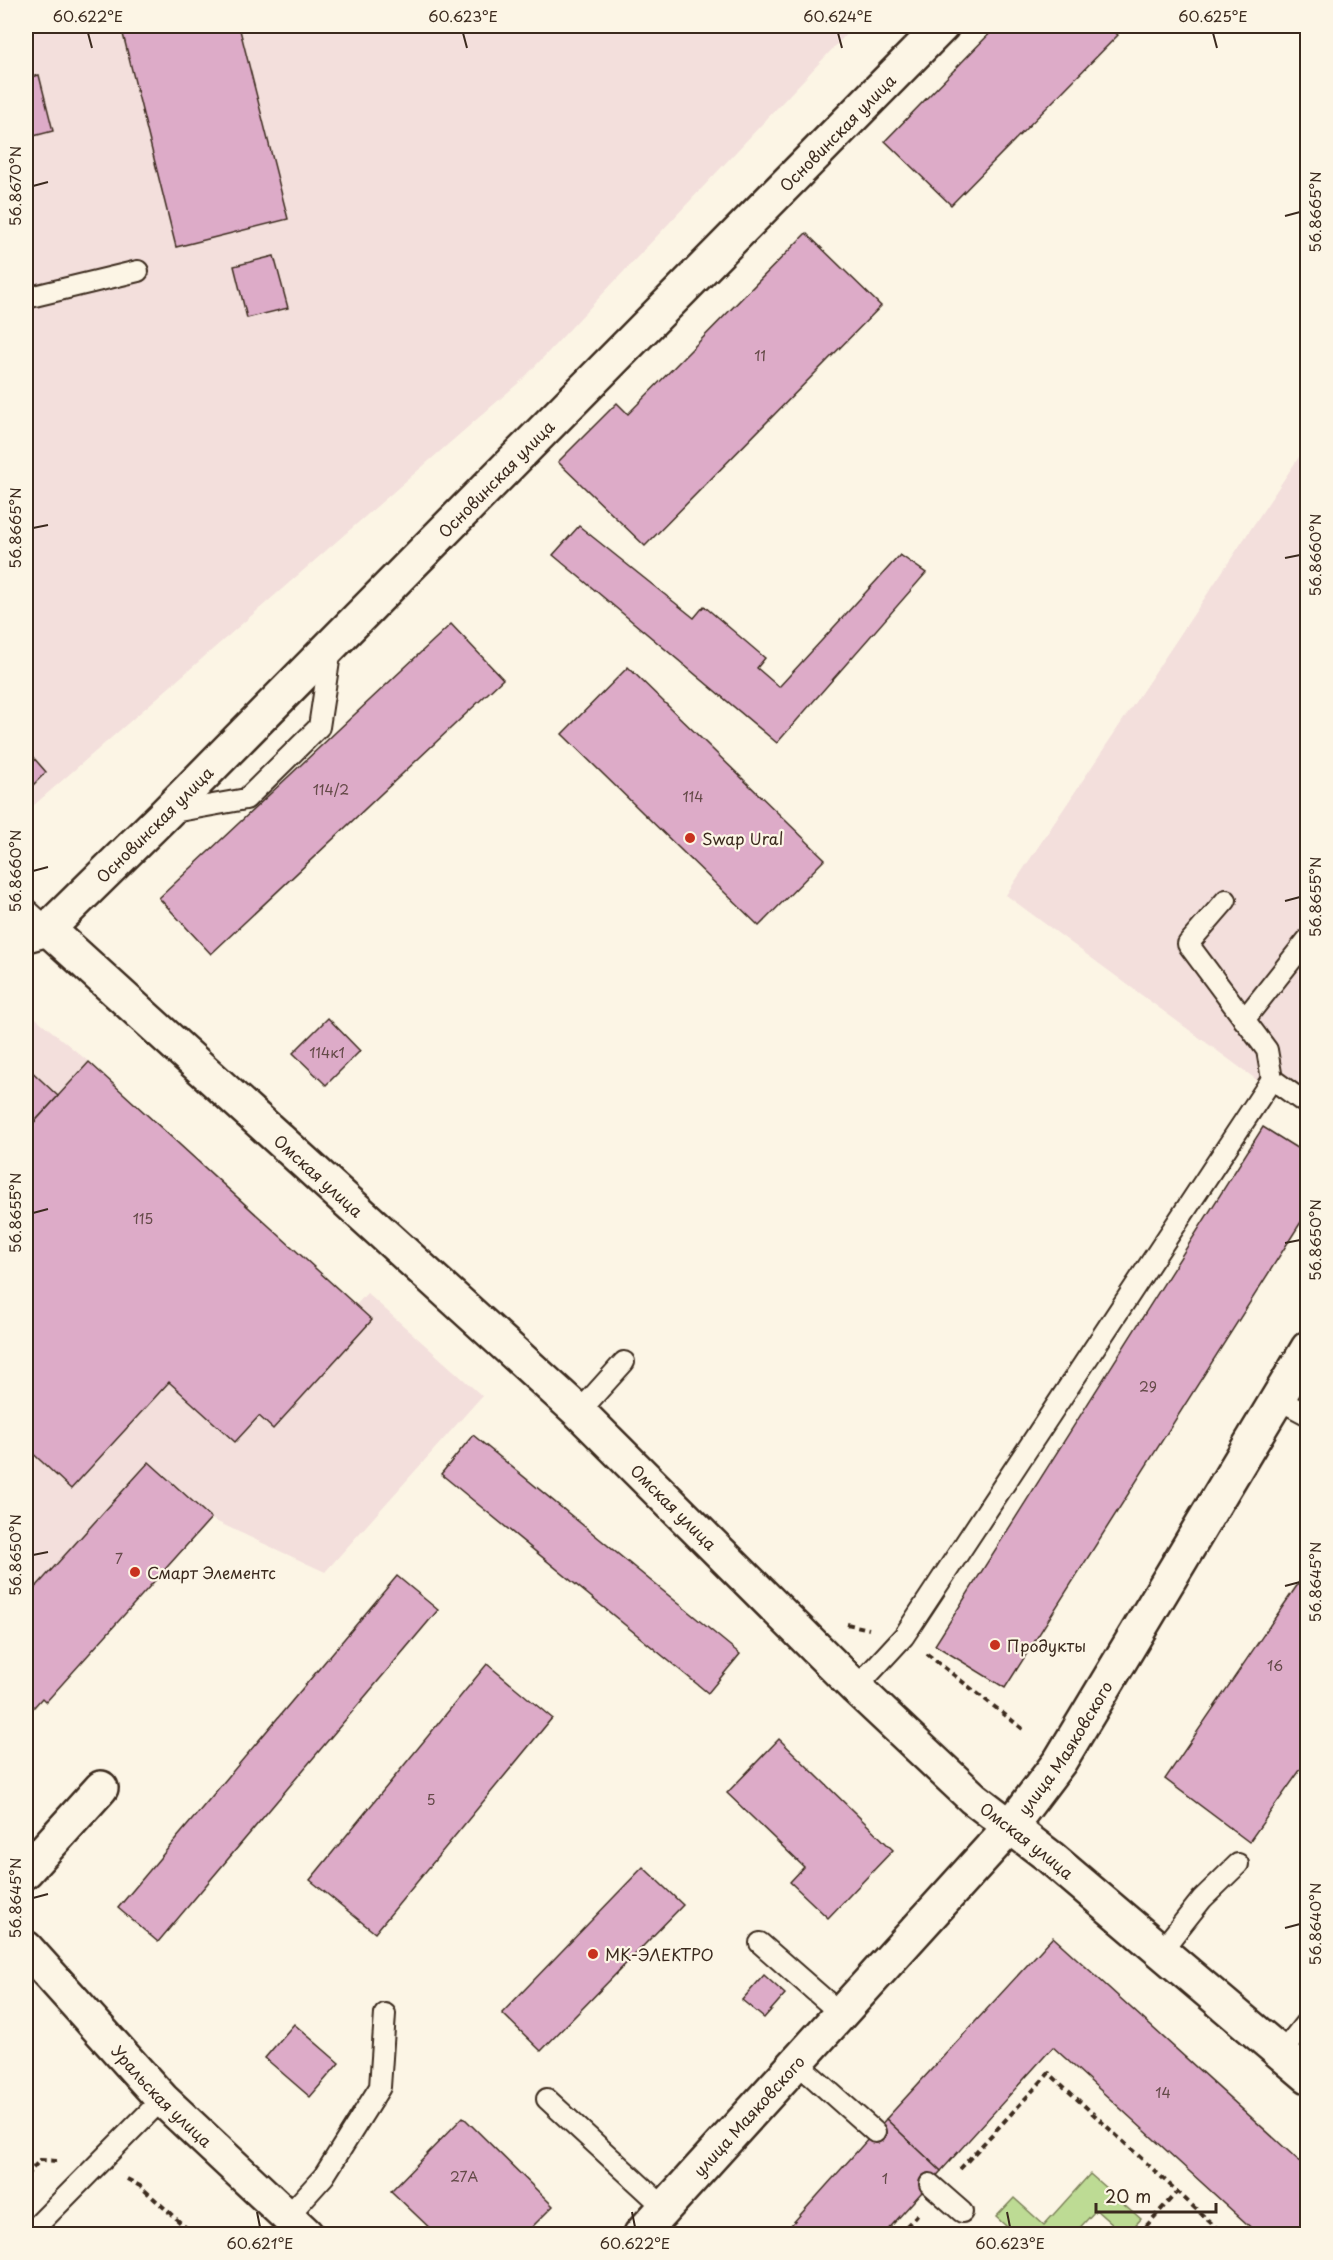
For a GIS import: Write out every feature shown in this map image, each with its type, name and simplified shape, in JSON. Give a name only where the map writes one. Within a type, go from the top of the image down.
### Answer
[{"type":"street","name":"Основинская улица","points":[[33,924],[165,814],[942,26]]},
{"type":"street","name":"Омская улица","points":[[33,924],[579,1412],[856,1689],[973,1798],[1161,1951],[1308,2076]]},
{"type":"street","name":"улица Маяковского","points":[[641,2235],[1010,1827],[1060,1761],[1308,1348]]},
{"type":"street","points":[[26,1871],[101,1788]]},
{"type":"street","name":"Уральская улица","points":[[26,1948],[162,2099],[296,2226]]},
{"type":"lane","points":[[26,298],[138,271]]},
{"type":"lane","points":[[165,814],[246,799],[319,727],[331,645]]},
{"type":"lane","points":[[856,1689],[904,1636],[1272,1079],[1267,1050],[1188,944],[1226,900]]},
{"type":"lane","points":[[1244,1020],[1308,939]]},
{"type":"lane","points":[[1272,1079],[1308,1105]]},
{"type":"lane","points":[[579,1412],[624,1362]]},
{"type":"lane","points":[[1276,1398],[1308,1415]]},
{"type":"lane","points":[[1161,1951],[1202,1899],[1238,1864]]},
{"type":"lane","points":[[760,1943],[840,2013]]},
{"type":"lane","points":[[296,2226],[324,2176],[380,2087],[385,2014]]},
{"type":"lane","points":[[1282,2053],[1308,2020]]},
{"type":"lane","points":[[796,2062],[875,2132]]},
{"type":"lane","points":[[547,2098],[665,2208]]},
{"type":"lane","points":[[29,2235],[162,2099]]},
{"type":"lane","points":[[934,2187],[962,2212]]},
{"type":"path","points":[[844,1624],[904,1636],[1023,1729]]},
{"type":"path","points":[[934,2187],[1049,2073],[1223,2235]]},
{"type":"path","points":[[98,2163],[141,2186],[193,2235]]},
{"type":"path","points":[[1139,2235],[1176,2193]]},
{"type":"shaded area","points":[[26,26],[854,26],[523,379],[26,812]]},
{"type":"shaded area","points":[[1307,445],[1307,1117],[1006,895]]},
{"type":"shaded area","points":[[26,1010],[89,1062],[356,1305],[367,1293],[482,1396],[325,1572],[211,1519],[46,1702],[41,1698],[26,1716]]},
{"type":"green space","points":[[1090,2174],[1141,2219],[1127,2234],[1123,2234],[1096,2210],[1074,2234],[1015,2234],[996,2217],[1014,2198],[1044,2225]]},
{"type":"building","points":[[121,26],[239,26],[288,219],[176,247]]},
{"type":"building","points":[[997,26],[1108,26],[1118,35],[951,205],[885,141]]},
{"type":"building","points":[[39,75],[53,131],[26,138],[26,78]]},
{"type":"building","points":[[806,233],[881,306],[645,546],[558,462],[617,403],[628,414]]},
{"type":"building","points":[[274,256],[288,308],[247,318],[234,266]]},
{"type":"building","points":[[579,526],[694,618],[704,606],[765,658],[757,668],[779,687],[900,555],[926,573],[777,743],[553,555]]},
{"type":"building","points":[[451,624],[503,679],[211,954],[159,898]]},
{"type":"building","points":[[628,667],[825,859],[759,926],[562,734]]},
{"type":"building","points":[[26,749],[46,772],[26,792]]},
{"type":"building","points":[[328,1018],[360,1051],[326,1085],[293,1053]]},
{"type":"building","points":[[89,1062],[372,1320],[273,1429],[259,1416],[235,1442],[169,1382],[71,1489],[26,1447],[26,1131]]},
{"type":"building","points":[[26,1066],[58,1096],[26,1131]]},
{"type":"building","points":[[1263,1127],[1308,1155],[1308,1211],[1005,1688],[935,1645]]},
{"type":"building","points":[[473,1435],[740,1654],[708,1693],[441,1474]]},
{"type":"building","points":[[149,1462],[211,1518],[46,1702],[42,1698],[26,1716],[26,1598]]},
{"type":"building","points":[[1307,1571],[1308,1759],[1249,1842],[1165,1779]]},
{"type":"building","points":[[397,1576],[438,1610],[158,1942],[118,1908]]},
{"type":"building","points":[[487,1664],[552,1718],[375,1933],[310,1880]]},
{"type":"building","points":[[779,1739],[893,1850],[828,1918],[790,1882],[804,1867],[727,1793]]},
{"type":"building","points":[[643,1867],[683,1905],[541,2051],[502,2013]]},
{"type":"building","points":[[1053,1937],[1308,2169],[1308,2234],[1258,2234],[1053,2047],[941,2171],[886,2119]]},
{"type":"building","points":[[764,1975],[785,1994],[764,2018],[742,2000]]},
{"type":"building","points":[[294,2024],[339,2063],[310,2097],[265,2058]]},
{"type":"building","points":[[463,2117],[553,2206],[525,2234],[436,2234],[391,2191]]},
{"type":"building","points":[[886,2119],[941,2171],[884,2234],[783,2234]]},
{"type":"place","name":"Swap Ural","points":[[690,838]]},
{"type":"place","name":"Смарт Элементс","points":[[135,1572]]},
{"type":"place","name":"Продукты","points":[[995,1645]]},
{"type":"place","name":"МК-ЭЛЕКТРО","points":[[593,1954]]}]
